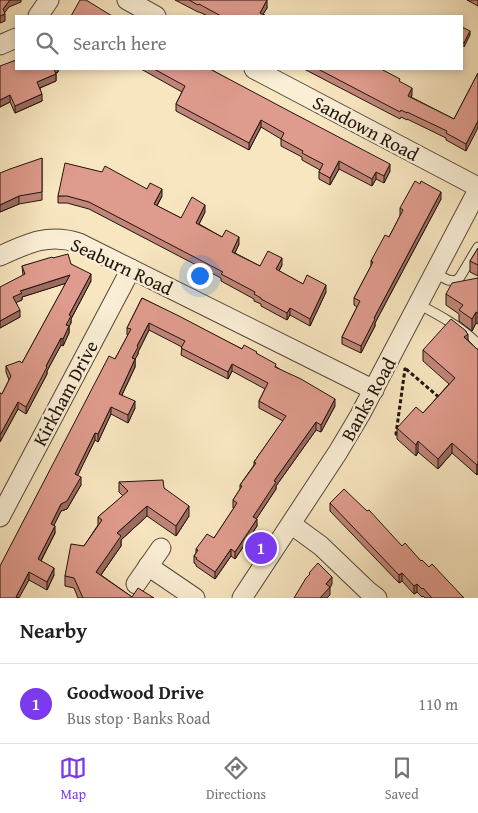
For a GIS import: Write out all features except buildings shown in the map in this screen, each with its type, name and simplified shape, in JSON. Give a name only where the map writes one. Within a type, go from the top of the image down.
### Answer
[{"type":"street","points":[[39,15],[49,0]]},
{"type":"street","points":[[127,0],[154,15]]},
{"type":"street","points":[[0,45],[15,38]]},
{"type":"street","name":"Sandown Road","points":[[256,70],[478,188]]},
{"type":"street","name":"Banks Road","points":[[242,598],[338,452],[374,390],[398,363],[418,304],[478,188]]},
{"type":"street","name":"Seaburn Road","points":[[0,256],[40,240],[61,239],[80,243],[374,390]]},
{"type":"street","name":"Kirkham Drive","points":[[0,517],[131,269]]},
{"type":"street","points":[[291,524],[322,546],[377,598]]},
{"type":"street","points":[[136,584],[161,548]]},
{"type":"street","points":[[148,566],[195,598]]},
{"type":"lane","points":[[434,273],[456,282],[478,247]]},
{"type":"lane","points":[[418,304],[461,329],[478,344]]},
{"type":"path","points":[[398,363],[442,400]]},
{"type":"path","points":[[397,435],[398,363]]},
{"type":"place","name":"Goodwood Drive","points":[[261,548]]}]
